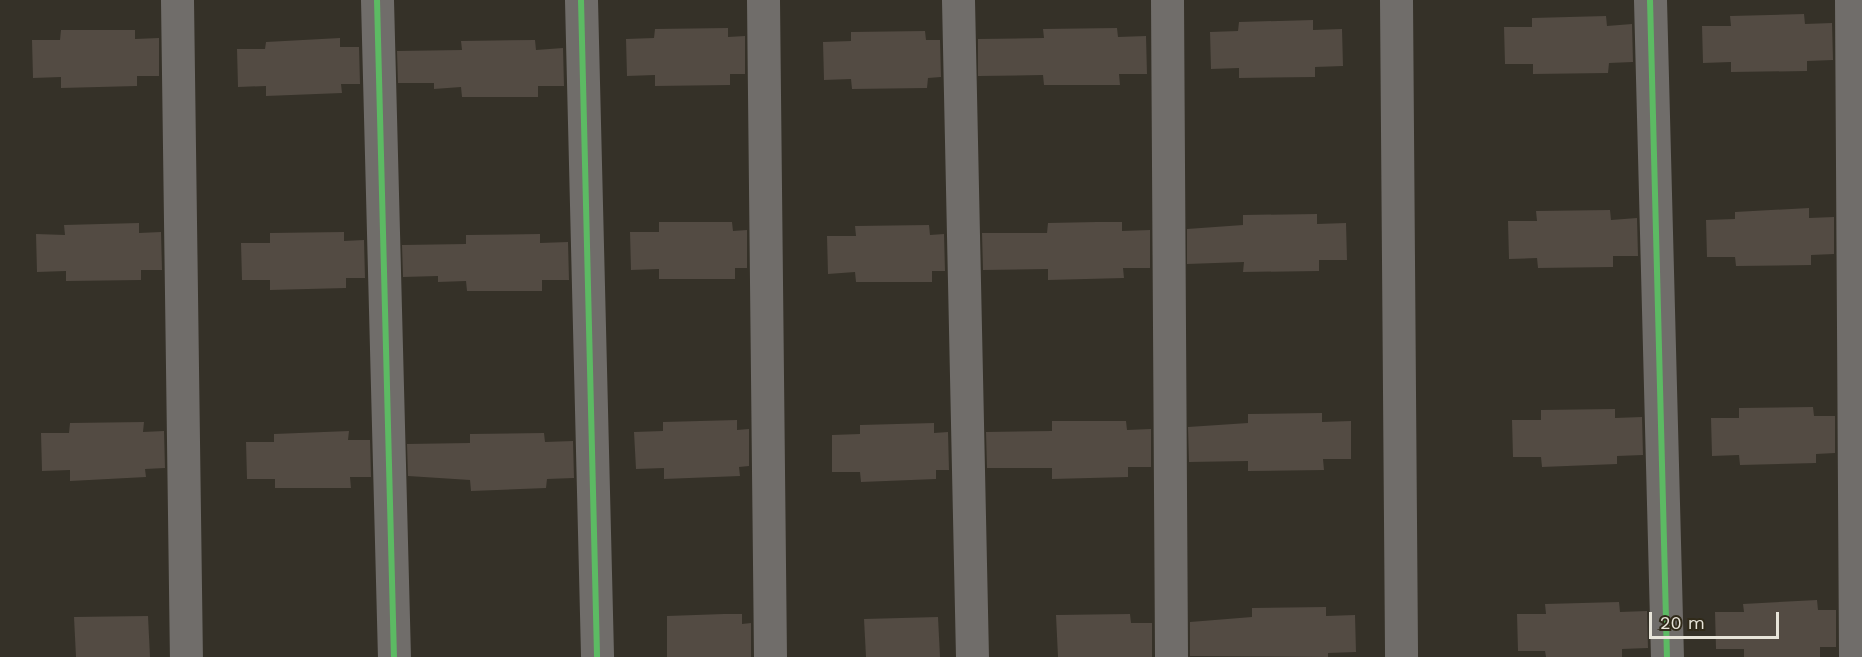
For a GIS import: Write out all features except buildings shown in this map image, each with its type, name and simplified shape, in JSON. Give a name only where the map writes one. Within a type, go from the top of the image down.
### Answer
[{"type":"street","points":[[177,0],[186,657]]},
{"type":"street","points":[[377,0],[394,657]]},
{"type":"street","points":[[581,0],[597,657]]},
{"type":"street","points":[[763,0],[770,657]]},
{"type":"street","points":[[958,0],[972,657]]},
{"type":"street","points":[[1167,0],[1171,657]]},
{"type":"street","points":[[1396,0],[1401,657]]},
{"type":"street","points":[[1650,0],[1667,657]]},
{"type":"street","points":[[1851,0],[1855,657]]},
{"type":"cycle path","points":[[377,0],[394,657]]},
{"type":"cycle path","points":[[581,0],[597,657]]},
{"type":"cycle path","points":[[1650,0],[1667,657]]}]
